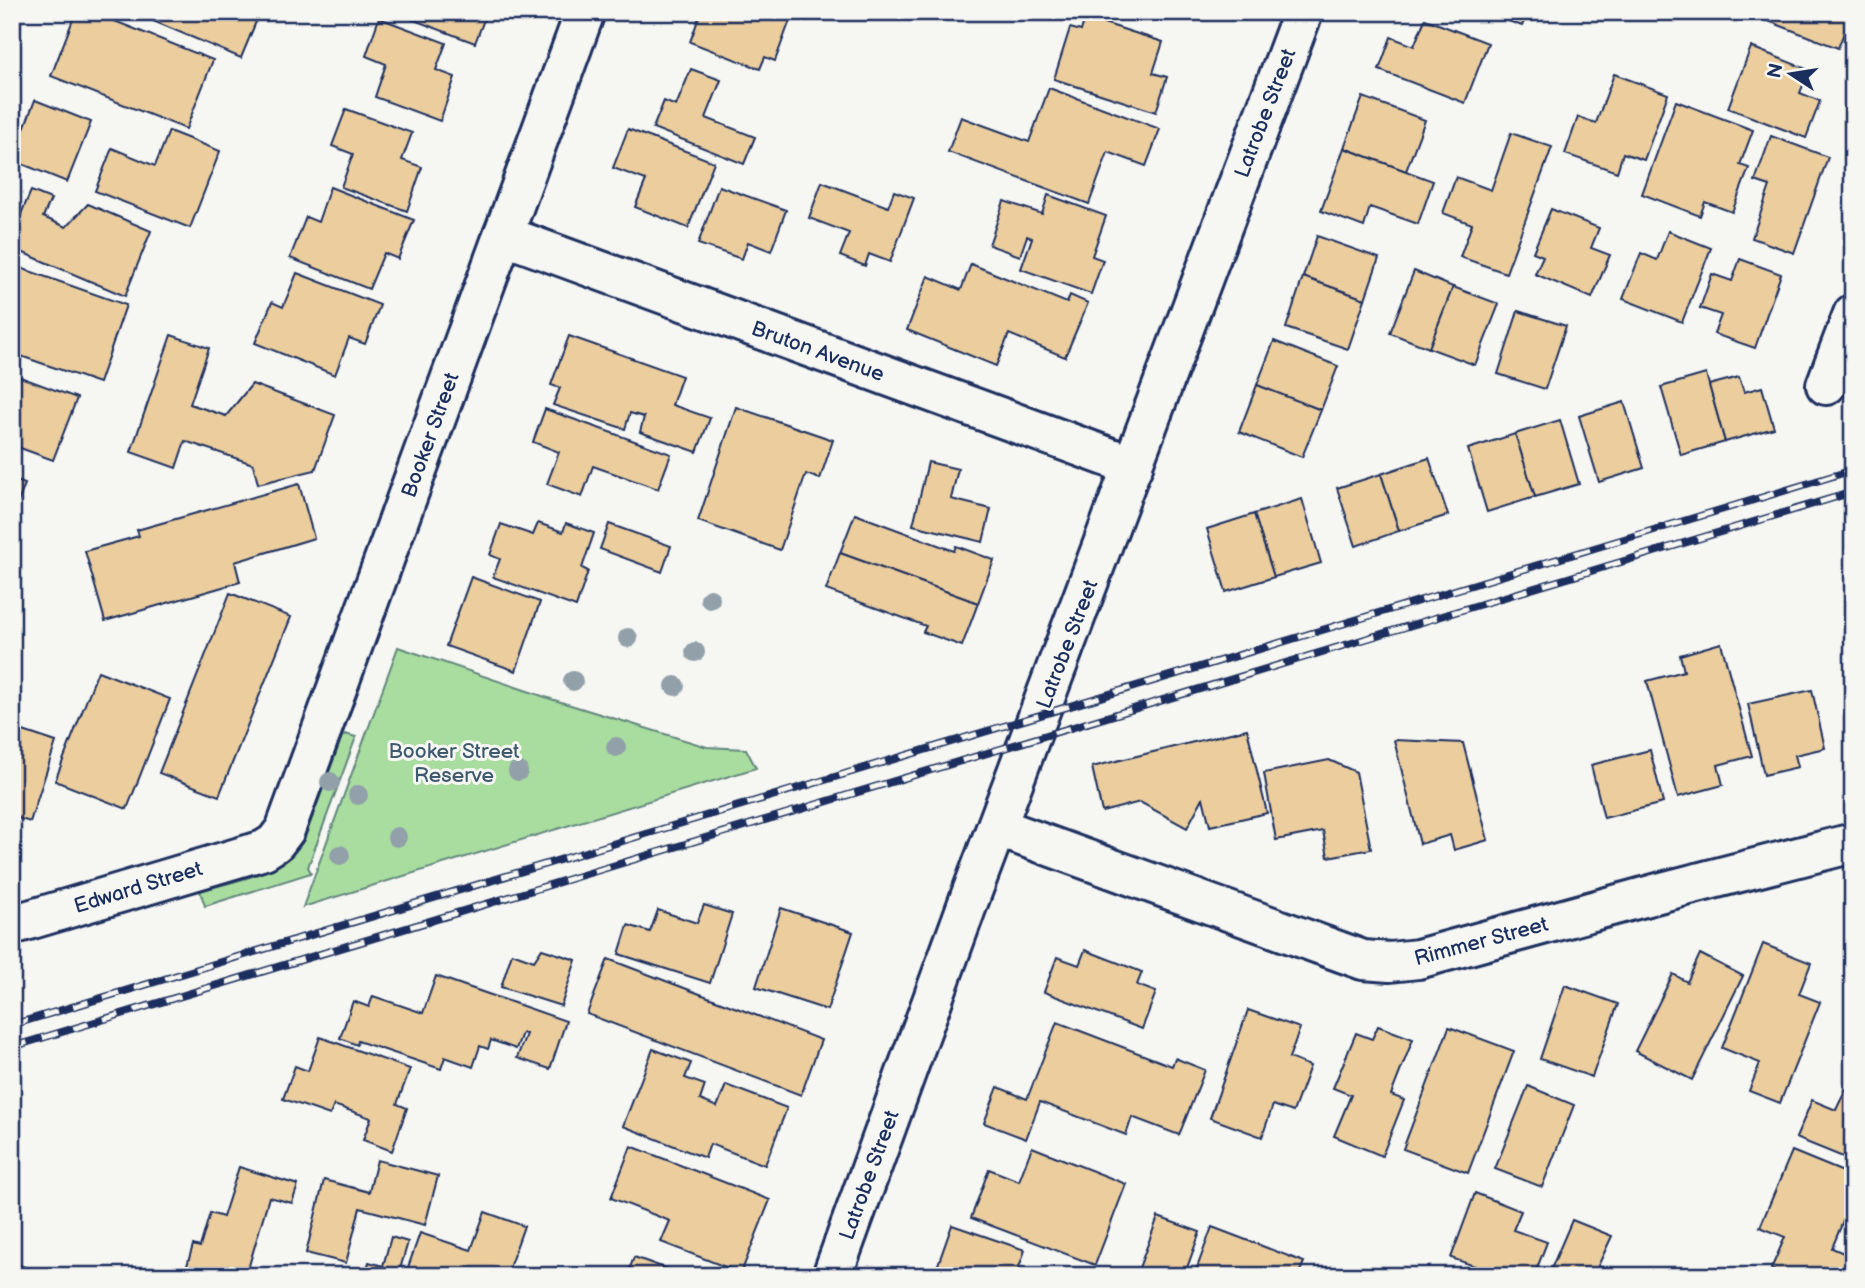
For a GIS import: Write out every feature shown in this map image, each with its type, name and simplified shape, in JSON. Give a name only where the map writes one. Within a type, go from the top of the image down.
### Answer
[{"type":"street","name":"Booker Street","points":[[264,850],[275,843],[285,830],[294,807],[585,12]]},
{"type":"street","name":"Latrobe Street","points":[[832,1276],[997,827],[1303,12]]},
{"type":"street","name":"Bruton Avenue","points":[[503,235],[1133,466]]},
{"type":"street","points":[[1826,385],[1853,314]]},
{"type":"street","name":"Rimmer Street","points":[[997,827],[1363,960],[1390,962],[1418,959],[1662,892],[1853,844]]},
{"type":"street","name":"Edward Street","points":[[12,925],[264,850]]},
{"type":"green space","name":"Booker Street Reserve","points":[[398,647],[551,699],[707,747],[746,749],[756,768],[303,907]]},
{"type":"green space","points":[[345,734],[356,737],[308,867],[311,873],[205,906],[200,891],[271,869],[295,852],[304,840]]},
{"type":"building","points":[[76,12],[92,12],[213,60],[186,129],[51,76]]},
{"type":"building","points":[[132,12],[260,12],[241,58]]},
{"type":"building","points":[[413,12],[487,12],[475,43],[411,19]]},
{"type":"building","points":[[701,12],[793,12],[775,61],[765,57],[760,69],[690,42]]},
{"type":"building","points":[[1484,12],[1528,12],[1522,26]]},
{"type":"building","points":[[1745,12],[1852,12],[1838,48]]},
{"type":"building","points":[[1085,17],[1163,42],[1153,73],[1167,77],[1156,112],[1054,79],[1070,28],[1081,31]]},
{"type":"building","points":[[379,18],[446,43],[436,70],[455,77],[440,121],[375,97],[386,64],[366,56]]},
{"type":"building","points":[[1425,19],[1488,43],[1465,103],[1379,70],[1391,37],[1414,46]]},
{"type":"building","points":[[1751,47],[1809,70],[1800,93],[1820,101],[1806,138],[1728,108]]},
{"type":"building","points":[[691,69],[721,80],[706,118],[755,137],[744,164],[653,128],[664,101],[676,106]]},
{"type":"building","points":[[1614,74],[1668,94],[1644,160],[1623,153],[1617,172],[1565,154],[1578,117],[1596,123]]},
{"type":"building","points":[[1049,88],[1160,129],[1146,166],[1108,152],[1089,204],[948,152],[961,117],[1029,142]]},
{"type":"building","points":[[1363,97],[1425,120],[1406,171],[1344,148]]},
{"type":"building","points":[[35,100],[91,122],[67,182],[12,160]]},
{"type":"building","points":[[1676,101],[1753,130],[1740,165],[1749,168],[1732,212],[1705,202],[1700,216],[1642,194]]},
{"type":"building","points":[[346,109],[412,133],[402,160],[422,167],[407,211],[341,187],[353,154],[332,146]]},
{"type":"building","points":[[628,129],[714,162],[688,228],[635,207],[646,180],[613,168]]},
{"type":"building","points":[[169,131],[220,151],[190,228],[95,191],[112,148],[155,166]]},
{"type":"building","points":[[1511,133],[1552,147],[1506,273],[1460,257],[1472,224],[1443,213],[1456,177],[1491,190]]},
{"type":"building","points":[[1771,136],[1828,157],[1794,253],[1752,238],[1770,186],[1755,181]]},
{"type":"building","points":[[1344,148],[1433,181],[1418,224],[1370,207],[1364,227],[1321,211]]},
{"type":"building","points":[[822,182],[888,207],[894,191],[914,198],[890,262],[869,254],[865,266],[840,256],[849,233],[809,218]]},
{"type":"building","points":[[719,186],[786,210],[771,251],[748,242],[742,259],[698,244]]},
{"type":"building","points":[[330,187],[414,220],[398,259],[384,253],[369,289],[290,258],[306,217],[318,222]]},
{"type":"building","points":[[31,191],[51,199],[43,217],[66,227],[88,204],[151,231],[125,296],[12,248],[12,210],[21,214]]},
{"type":"building","points":[[1048,195],[1106,216],[1092,256],[1103,260],[1091,294],[1021,269],[1032,238],[1027,236],[1020,256],[989,245],[1004,201],[1042,214]]},
{"type":"building","points":[[1551,209],[1599,228],[1591,248],[1610,255],[1592,298],[1535,274],[1543,256],[1533,252]]},
{"type":"building","points":[[1668,231],[1711,248],[1682,322],[1623,299],[1641,253],[1657,260]]},
{"type":"building","points":[[1317,236],[1379,258],[1365,299],[1303,277]]},
{"type":"building","points":[[1740,259],[1781,274],[1755,348],[1714,334],[1721,315],[1700,308],[1712,274],[1732,281]]},
{"type":"building","points":[[971,264],[1067,303],[1070,295],[1088,303],[1065,357],[1009,334],[996,366],[907,330],[928,276],[961,290]]},
{"type":"building","points":[[12,265],[126,305],[99,383],[12,353]]},
{"type":"building","points":[[1414,271],[1453,287],[1429,348],[1390,333]]},
{"type":"building","points":[[297,273],[380,305],[365,344],[349,338],[335,375],[255,343],[272,302],[283,307]]},
{"type":"building","points":[[1303,277],[1365,299],[1348,349],[1286,328]]},
{"type":"building","points":[[1453,287],[1499,304],[1475,365],[1429,348]]},
{"type":"building","points":[[1518,311],[1566,326],[1545,389],[1498,374]]},
{"type":"building","points":[[171,335],[209,348],[190,404],[226,416],[252,384],[335,415],[315,470],[258,484],[253,464],[185,441],[176,468],[131,452]]},
{"type":"building","points":[[569,336],[682,376],[672,405],[710,418],[697,452],[640,432],[644,417],[630,413],[625,429],[553,405],[560,388],[551,385]]},
{"type":"building","points":[[1274,341],[1338,366],[1321,410],[1257,385]]},
{"type":"building","points":[[12,374],[77,398],[53,460],[12,445]]},
{"type":"building","points":[[1706,374],[1725,442],[1681,455],[1661,387]]},
{"type":"building","points":[[1739,377],[1744,392],[1762,387],[1774,428],[1725,442],[1709,385]]},
{"type":"building","points":[[1257,385],[1321,410],[1302,457],[1239,432]]},
{"type":"building","points":[[1624,402],[1644,468],[1599,482],[1579,416]]},
{"type":"building","points":[[736,407],[833,440],[820,479],[806,474],[780,550],[698,521]]},
{"type":"building","points":[[545,409],[671,454],[658,489],[593,466],[582,497],[547,484],[559,452],[533,442]]},
{"type":"building","points":[[1560,420],[1579,484],[1535,497],[1515,434]]},
{"type":"building","points":[[1515,434],[1535,497],[1487,512],[1468,449]]},
{"type":"building","points":[[1429,458],[1448,515],[1399,531],[1381,474]]},
{"type":"building","points":[[928,462],[958,469],[951,499],[991,509],[983,542],[913,525]]},
{"type":"building","points":[[1381,474],[1399,531],[1356,546],[1337,488]]},
{"type":"building","points":[[12,479],[25,484],[12,518]]},
{"type":"building","points":[[299,484],[314,538],[235,562],[240,582],[105,621],[85,551],[139,536],[137,530]]},
{"type":"building","points":[[1302,499],[1321,563],[1274,577],[1254,514]]},
{"type":"building","points":[[855,514],[954,551],[956,546],[994,560],[978,603],[840,553]]},
{"type":"building","points":[[1254,514],[1274,577],[1226,592],[1207,529]]},
{"type":"building","points":[[538,523],[563,532],[566,523],[594,533],[582,568],[588,571],[576,607],[493,577],[500,559],[490,555],[501,524],[533,535]]},
{"type":"building","points":[[609,524],[671,546],[662,572],[600,549]]},
{"type":"building","points":[[840,553],[978,603],[962,646],[923,632],[926,626],[826,590]]},
{"type":"building","points":[[471,577],[540,602],[516,671],[446,646]]},
{"type":"building","points":[[230,593],[291,617],[219,796],[159,773]]},
{"type":"building","points":[[1721,643],[1752,756],[1718,765],[1723,785],[1678,797],[1647,681],[1684,671],[1680,655]]},
{"type":"building","points":[[98,671],[170,699],[127,809],[55,781]]},
{"type":"building","points":[[1812,690],[1825,748],[1795,755],[1798,767],[1764,775],[1748,704]]},
{"type":"building","points":[[1247,729],[1267,813],[1210,826],[1203,798],[1187,828],[1140,802],[1102,812],[1092,767]]},
{"type":"building","points":[[20,730],[56,742],[30,822],[12,816],[12,755]]},
{"type":"building","points":[[1394,740],[1463,743],[1488,840],[1454,850],[1450,835],[1420,844]]},
{"type":"building","points":[[1650,750],[1663,803],[1604,818],[1591,765]]},
{"type":"building","points":[[1329,760],[1356,772],[1371,849],[1328,857],[1323,831],[1276,840],[1264,773]]},
{"type":"building","points":[[704,905],[732,914],[710,983],[619,954],[628,925],[650,932],[658,910],[697,923]]},
{"type":"building","points":[[781,908],[853,932],[827,1010],[756,987]]},
{"type":"building","points":[[1763,944],[1811,963],[1799,994],[1820,1002],[1780,1103],[1749,1091],[1760,1063],[1722,1048]]},
{"type":"building","points":[[542,949],[576,960],[561,1006],[501,987],[512,953],[534,961]]},
{"type":"building","points":[[1085,950],[1142,972],[1137,985],[1156,992],[1142,1029],[1044,992],[1057,957],[1079,965]]},
{"type":"building","points":[[1700,954],[1743,976],[1692,1080],[1635,1051],[1673,974],[1687,982]]},
{"type":"building","points":[[608,959],[821,1040],[801,1095],[587,1014]]},
{"type":"building","points":[[436,976],[566,1021],[550,1069],[517,1058],[526,1034],[522,1033],[516,1049],[491,1040],[488,1049],[480,1046],[473,1067],[445,1057],[441,1069],[358,1041],[357,1045],[340,1038],[353,1001],[369,1007],[373,996],[423,1013]]},
{"type":"building","points":[[1565,985],[1618,1004],[1592,1077],[1540,1059]]},
{"type":"building","points":[[1248,1010],[1300,1028],[1289,1058],[1310,1066],[1293,1112],[1273,1105],[1262,1137],[1210,1118]]},
{"type":"building","points":[[1057,1022],[1172,1066],[1175,1058],[1205,1070],[1179,1135],[1132,1117],[1126,1135],[1040,1102],[1026,1139],[984,1123],[998,1087],[1027,1099]]},
{"type":"building","points":[[1378,1026],[1413,1039],[1391,1095],[1404,1100],[1382,1156],[1334,1136],[1351,1095],[1333,1088],[1356,1033],[1372,1039]]},
{"type":"building","points":[[1449,1027],[1514,1051],[1468,1173],[1403,1149]]},
{"type":"building","points":[[320,1037],[410,1069],[397,1104],[407,1108],[392,1151],[363,1140],[371,1118],[334,1105],[330,1115],[283,1099],[295,1066],[308,1071]]},
{"type":"building","points":[[653,1049],[691,1063],[685,1078],[705,1085],[700,1100],[717,1107],[726,1085],[787,1108],[765,1165],[710,1144],[705,1158],[623,1126]]},
{"type":"building","points":[[1528,1086],[1574,1105],[1542,1187],[1495,1169]]},
{"type":"building","points":[[1846,1089],[1853,1092],[1853,1161],[1796,1138],[1812,1100],[1836,1110]]},
{"type":"building","points":[[631,1146],[770,1200],[741,1273],[661,1242],[670,1221],[611,1198]]},
{"type":"building","points":[[1032,1147],[1126,1184],[1095,1265],[971,1218],[989,1169],[1019,1181]]},
{"type":"building","points":[[1792,1151],[1853,1176],[1853,1197],[1832,1248],[1853,1257],[1844,1276],[1787,1276],[1771,1269],[1785,1237],[1760,1227]]},
{"type":"building","points":[[377,1160],[438,1176],[425,1225],[360,1208],[346,1263],[306,1253],[324,1180],[369,1192]]},
{"type":"building","points":[[239,1167],[298,1185],[292,1203],[269,1197],[246,1276],[184,1276],[193,1245],[200,1247],[210,1213],[223,1217]]},
{"type":"building","points":[[1475,1193],[1521,1211],[1513,1230],[1547,1242],[1534,1276],[1471,1276],[1475,1266],[1451,1258]]},
{"type":"building","points":[[485,1212],[524,1226],[506,1276],[405,1276],[420,1233],[471,1250]]},
{"type":"building","points":[[1158,1217],[1200,1232],[1184,1276],[1136,1276]]},
{"type":"building","points":[[1572,1220],[1612,1236],[1598,1266],[1625,1276],[1548,1276]]},
{"type":"building","points":[[952,1225],[1025,1250],[1016,1276],[934,1276]]},
{"type":"building","points":[[1212,1227],[1304,1262],[1298,1276],[1194,1276]]},
{"type":"building","points":[[391,1237],[408,1242],[398,1276],[365,1276],[369,1262],[383,1266]]},
{"type":"building","points":[[634,1257],[687,1276],[627,1276]]},
{"type":"building","points":[[12,1262],[47,1276],[12,1276]]},
{"type":"railway","points":[[12,1025],[1853,470]]},
{"type":"railway","points":[[12,1047],[1853,492]]}]
